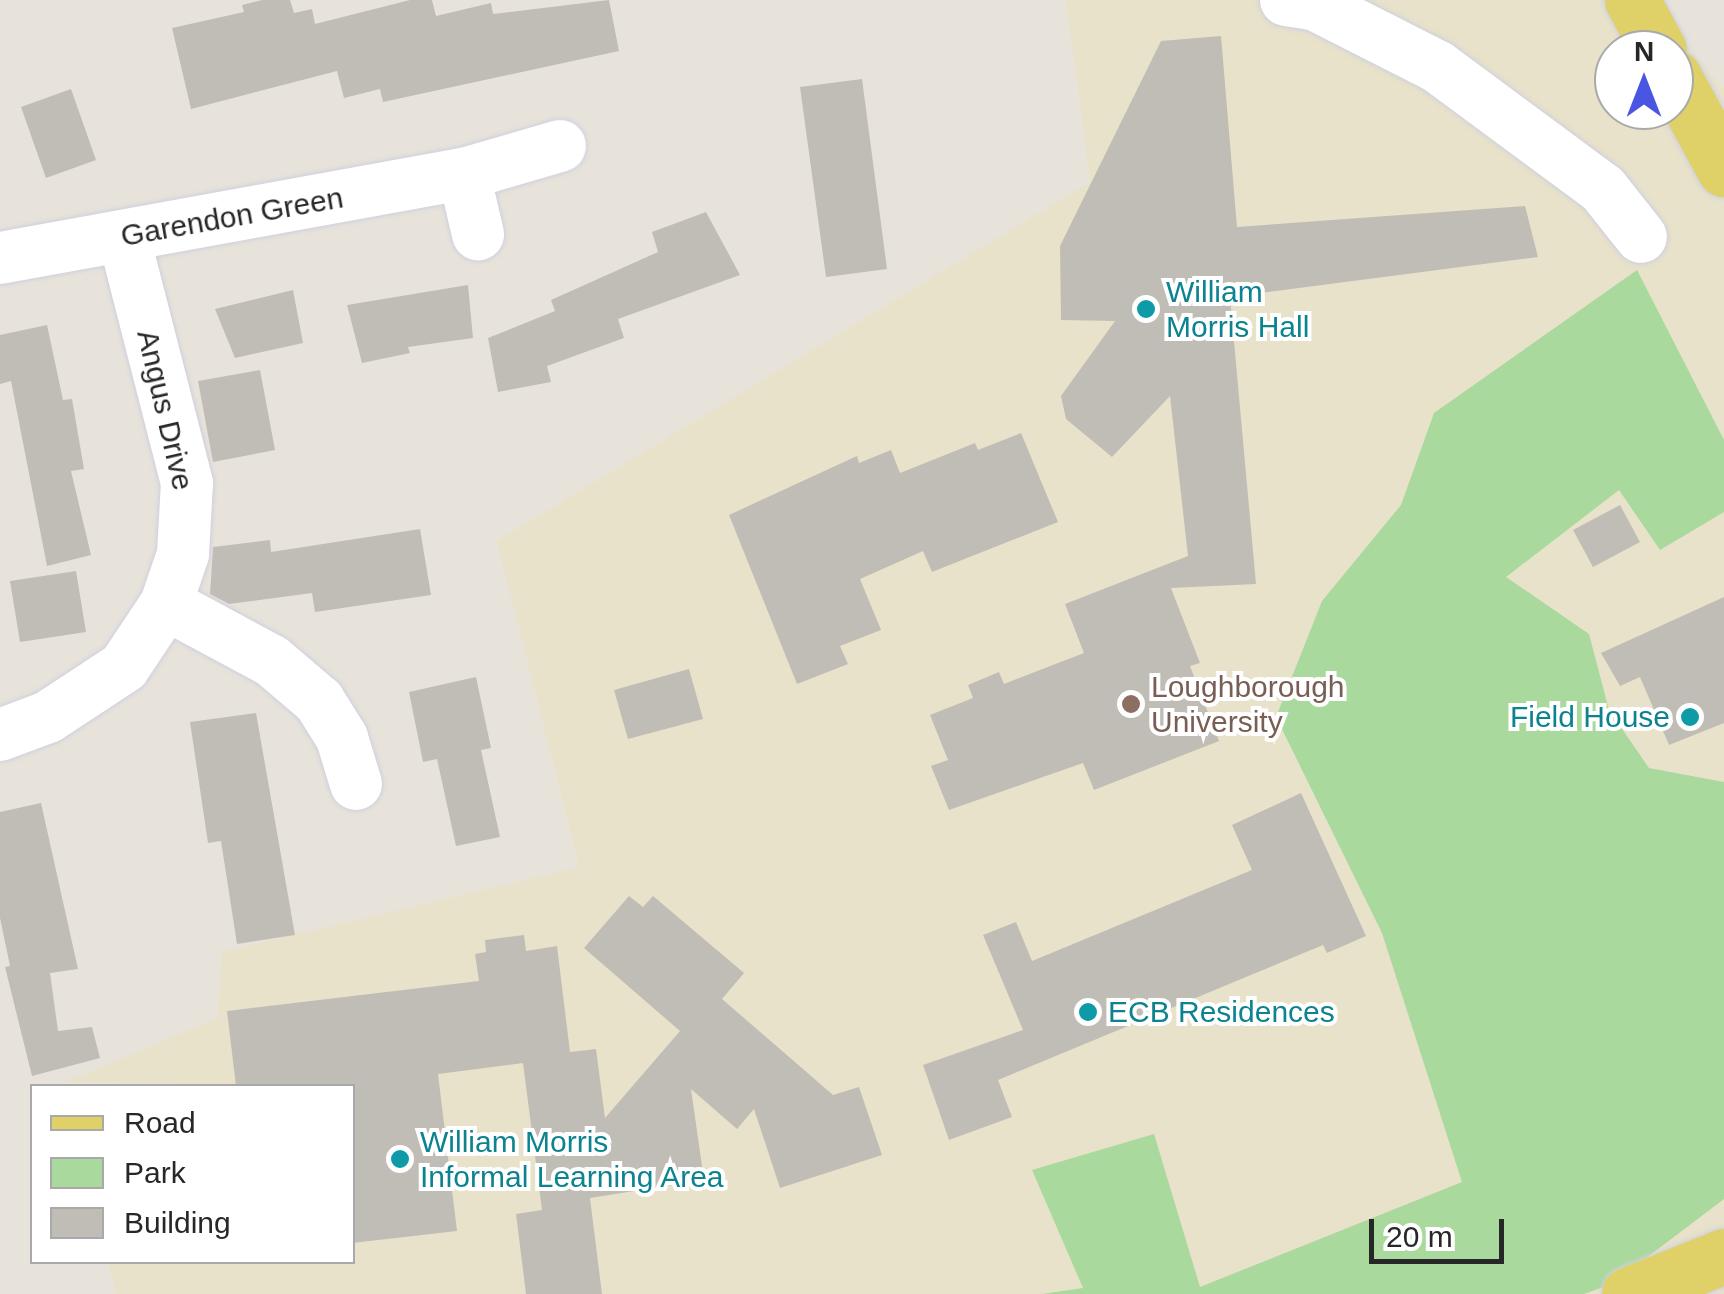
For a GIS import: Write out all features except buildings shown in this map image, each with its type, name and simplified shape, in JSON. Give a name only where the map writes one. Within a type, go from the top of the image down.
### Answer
[{"type":"main road","points":[[1632,0],[1648,30]]},
{"type":"main road","points":[[1694,113],[1724,168]]},
{"type":"main road","points":[[1629,1294],[1724,1256]]},
{"type":"street","points":[[1286,0],[1316,4],[1438,67],[1603,189],[1641,237]]},
{"type":"street","name":"Garendon Green","points":[[0,258],[464,174],[560,146]]},
{"type":"street","points":[[464,174],[478,234]]},
{"type":"street","name":"Angus Drive","points":[[0,735],[48,717],[124,667],[166,604],[183,554],[187,482],[124,238]]},
{"type":"street","points":[[166,604],[272,661],[319,701],[359,749]]},
{"type":"shaded area","name":"Loughborough University","points":[[1066,0],[1645,0],[1672,30],[1594,30],[1594,130],[1694,130],[1694,55],[1724,89],[1724,1294],[116,1294],[108,1264],[355,1264],[355,1084],[66,1082],[218,1018],[222,952],[579,867],[497,541],[1090,182]]},
{"type":"green space","points":[[1637,270],[1724,440],[1724,512],[1660,550],[1619,490],[1506,577],[1589,634],[1609,710],[1649,768],[1724,782],[1724,1199],[1612,1284],[1584,1294],[1042,1294],[1083,1288],[1032,1170],[1154,1134],[1200,1287],[1462,1182],[1382,933],[1276,717],[1322,601],[1401,505],[1434,413]]},
{"type":"place","name":"William Morris Hall","points":[[1146,309]]},
{"type":"place","name":"Loughborough University","points":[[1131,704]]},
{"type":"place","name":"Field House","points":[[1690,717]]},
{"type":"place","name":"ECB Residences","points":[[1088,1012]]},
{"type":"place","name":"William Morris Informal Learning Area","points":[[400,1159]]}]
